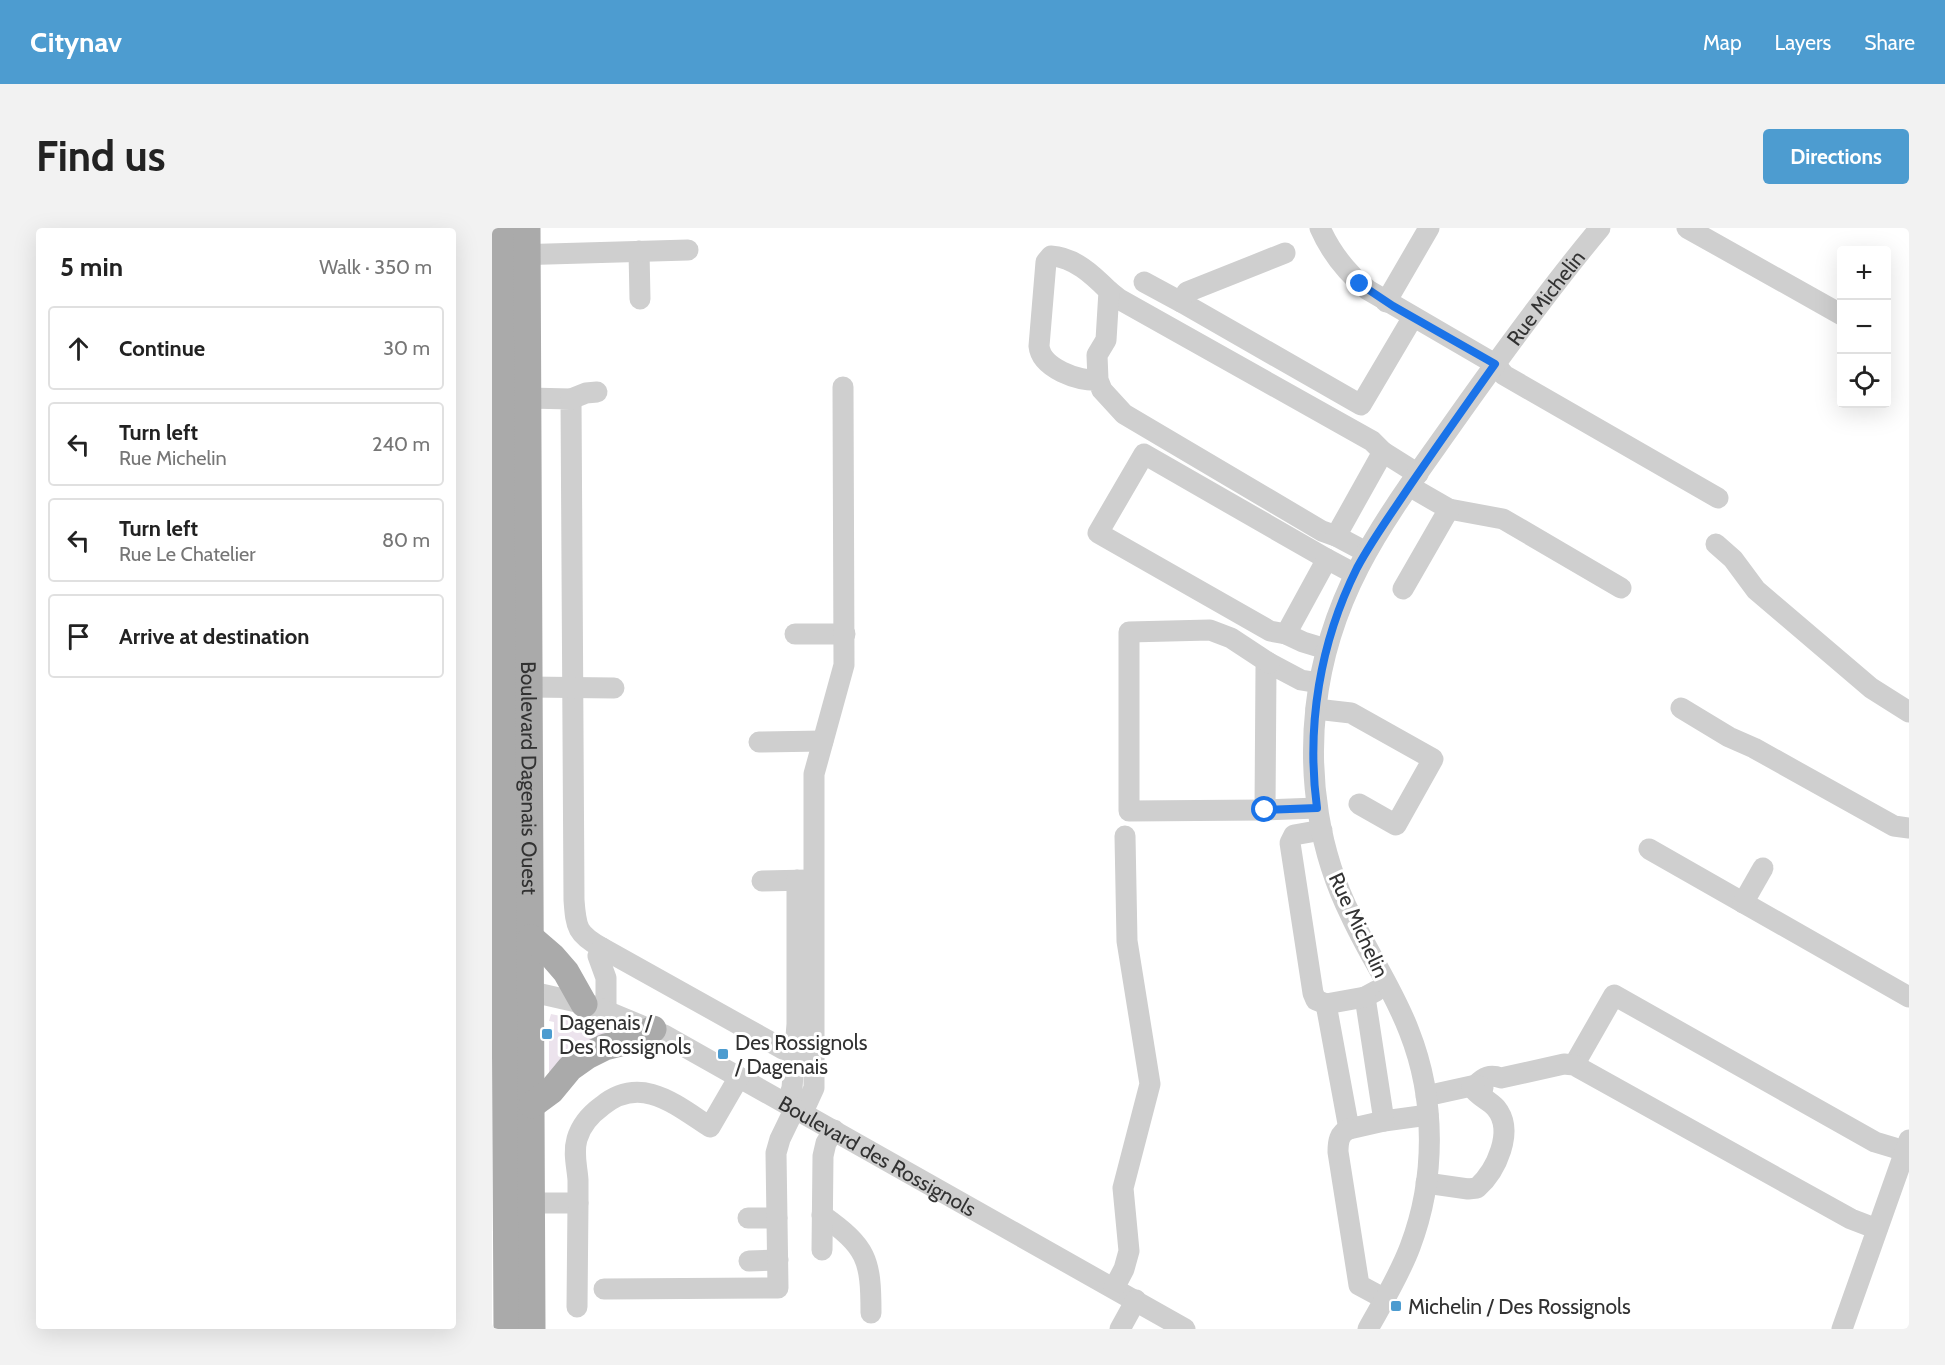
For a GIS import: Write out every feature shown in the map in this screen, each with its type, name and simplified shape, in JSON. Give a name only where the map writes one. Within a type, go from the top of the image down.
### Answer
[{"type":"main road","name":"Boulevard Dagenais Ouest","points":[[508,239],[497,363],[508,512],[529,687],[532,1329]]},
{"type":"main road","name":"Boulevard Dagenais Ouest","points":[[507,1329],[499,984],[498,737],[508,512],[528,398],[508,239]]},
{"type":"main road","points":[[531,938],[566,972],[595,1007]]},
{"type":"main road","points":[[532,1105],[552,1091],[570,1068],[586,1056],[605,1047],[629,1041],[653,1029]]},
{"type":"street","points":[[1320,228],[1327,244],[1345,269],[1360,284],[1386,302],[1495,364],[1504,375],[1718,498]]},
{"type":"street","points":[[1386,302],[1429,228]]},
{"type":"street","points":[[1688,228],[1837,312]]},
{"type":"street","name":"Rue Michelin","points":[[1368,1329],[1398,1274],[1413,1239],[1426,1183],[1429,1150],[1427,1106],[1421,1067],[1410,1033],[1343,901],[1322,830],[1317,808],[1314,758],[1319,683],[1326,649],[1338,612],[1366,552],[1589,232]]},
{"type":"street","points":[[508,239],[639,251],[688,250]]},
{"type":"street","points":[[639,251],[640,300]]},
{"type":"street","points":[[1181,302],[1187,292],[1285,253]]},
{"type":"street","points":[[1098,380],[1071,377],[1040,353],[1047,260],[1053,255],[1090,272],[1119,299],[1372,441],[1449,509],[1503,519],[1621,588]]},
{"type":"street","points":[[1144,282],[1361,405],[1413,317]]},
{"type":"street","points":[[1109,291],[1106,340],[1097,356],[1098,380],[1102,390],[1124,414],[1322,531],[1366,552]]},
{"type":"street","points":[[795,1108],[791,1092],[814,774],[844,665],[843,387]]},
{"type":"street","points":[[528,398],[571,399],[586,393],[597,392]]},
{"type":"street","points":[[571,399],[575,915],[579,930],[582,936],[602,948],[783,1049],[794,1052]]},
{"type":"street","points":[[1336,536],[1383,453]]},
{"type":"street","points":[[1326,649],[1286,634],[1270,631],[1098,533],[1144,454],[1354,574]]},
{"type":"street","points":[[1403,589],[1449,509]]},
{"type":"street","points":[[1716,544],[1733,559],[1756,590],[1871,688],[1909,711]]},
{"type":"street","points":[[1286,634],[1327,559]]},
{"type":"street","points":[[1317,808],[1129,811],[1129,632],[1210,630],[1231,638],[1269,663],[1301,680],[1319,683]]},
{"type":"street","points":[[795,634],[845,634]]},
{"type":"street","points":[[1265,810],[1265,673],[1269,663]]},
{"type":"street","points":[[529,687],[615,688]]},
{"type":"street","points":[[1682,708],[1730,737],[1894,826],[1909,828]]},
{"type":"street","points":[[1316,709],[1351,712],[1433,759],[1396,825],[1359,804]]},
{"type":"street","points":[[759,742],[823,741]]},
{"type":"street","points":[[1322,830],[1294,835],[1290,843],[1313,993],[1316,1000],[1326,1004],[1365,997],[1387,984]]},
{"type":"street","points":[[1114,1288],[1124,1269],[1129,1251],[1123,1188],[1150,1084],[1127,941],[1125,836]]},
{"type":"street","points":[[1649,849],[1909,997]]},
{"type":"street","points":[[1743,903],[1762,868]]},
{"type":"street","points":[[762,881],[805,880]]},
{"type":"street","points":[[604,1289],[778,1288],[776,1153],[795,1108],[814,1088],[805,880]]},
{"type":"street","points":[[595,1007],[606,978],[598,956],[602,948]]},
{"type":"street","name":"Boulevard des Rossignols","points":[[499,984],[595,1007],[653,1029],[1185,1329]]},
{"type":"street","points":[[1575,1065],[1614,995],[1875,1142],[1907,1145],[1842,1329]]},
{"type":"street","points":[[1365,997],[1384,1121]]},
{"type":"street","points":[[1326,1004],[1349,1129]]},
{"type":"street","points":[[1385,1299],[1359,1285],[1338,1152],[1341,1134],[1349,1129],[1384,1121],[1427,1106],[1474,1086],[1483,1088],[1496,1084],[1502,1078],[1564,1064],[1575,1065],[1851,1219],[1877,1229]]},
{"type":"street","points":[[577,1307],[578,1179],[575,1160],[577,1139],[584,1124],[605,1103],[629,1093],[650,1093],[665,1098],[710,1127],[739,1077]]},
{"type":"street","points":[[1426,1183],[1468,1189],[1477,1188],[1486,1178],[1500,1152],[1504,1140],[1504,1129],[1499,1113],[1496,1108],[1476,1093],[1474,1086]]},
{"type":"street","points":[[822,1251],[823,1156],[826,1143],[834,1130]]},
{"type":"street","points":[[532,1203],[578,1203]]},
{"type":"street","points":[[822,1215],[845,1232],[865,1257],[870,1277],[871,1313]]},
{"type":"street","points":[[748,1218],[777,1218]]},
{"type":"street","points":[[749,1261],[778,1260]]},
{"type":"street","points":[[1120,1329],[1136,1300]]},
{"type":"shaded area","points":[[551,1014],[575,1019],[618,1034],[549,1082],[549,1030],[554,1029],[554,1022],[549,1021]]},
{"type":"place","name":"Dagenais / Des Rossignols","points":[[547,1034]]},
{"type":"place","name":"Des Rossignols / Dagenais","points":[[723,1054]]},
{"type":"place","name":"Michelin / Des Rossignols","points":[[1396,1306]]},
{"type":"route","points":[[1265,810],[1317,808],[1314,727],[1319,683],[1326,649],[1342,601],[1375,538],[1495,364],[1393,306],[1360,284]]}]
